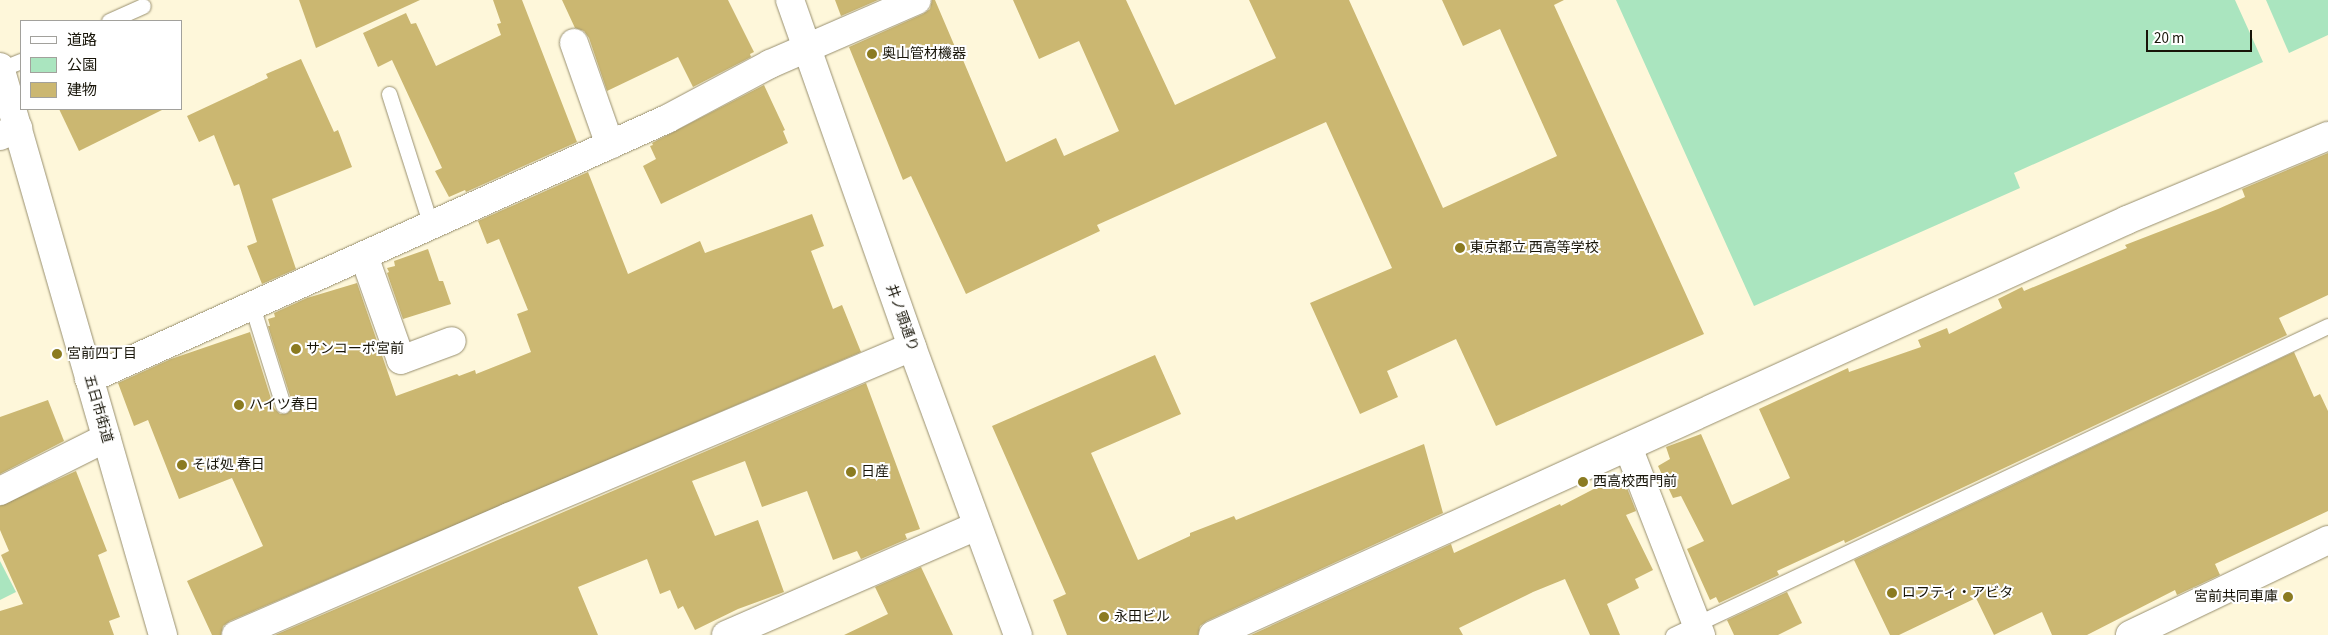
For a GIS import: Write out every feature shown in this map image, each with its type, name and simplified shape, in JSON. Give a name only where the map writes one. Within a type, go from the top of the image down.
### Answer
[{"type":"street","name":"井ノ頭通り","points":[[790,0],[912,347],[1018,635]]},
{"type":"street","points":[[90,379],[610,145],[667,118],[770,64],[916,0]]},
{"type":"street","points":[[574,43],[610,145]]},
{"type":"street","name":"五日市街道","points":[[0,68],[9,132],[90,379],[163,635]]},
{"type":"street","points":[[1213,635],[2127,220],[2328,136]]},
{"type":"street","points":[[364,256],[401,360],[452,341]]},
{"type":"street","points":[[236,635],[912,347]]},
{"type":"street","points":[[0,491],[106,438]]},
{"type":"street","points":[[1628,447],[1690,631]]},
{"type":"street","points":[[726,635],[977,526]]},
{"type":"street","points":[[2130,635],[2328,540]]},
{"type":"lane","points":[[111,20],[142,6]]},
{"type":"lane","points":[[0,68],[20,62]]},
{"type":"lane","points":[[389,94],[432,226]]},
{"type":"lane","points":[[252,306],[283,405]]},
{"type":"lane","points":[[1690,631],[2328,326]]},
{"type":"green space","points":[[1616,0],[2235,0],[2263,62],[2014,173],[2020,188],[1754,306]]},
{"type":"green space","points":[[2266,0],[2328,0],[2328,35],[2289,53]]},
{"type":"green space","points":[[0,561],[16,592],[0,600]]},
{"type":"building","points":[[299,0],[420,0],[316,48]]},
{"type":"building","points":[[493,0],[522,0],[577,142],[466,192],[465,190],[449,197],[435,171],[442,168],[392,60],[378,67],[363,33],[406,13],[411,24],[416,23],[436,66],[501,35],[497,24],[501,23]]},
{"type":"building","points":[[562,0],[728,0],[754,52],[750,54],[751,57],[693,87],[678,57],[607,91],[589,38],[584,31],[575,28]]},
{"type":"building","points":[[835,0],[878,0],[841,16]]},
{"type":"building","points":[[932,0],[935,0],[961,61],[963,60],[1006,162],[1056,138],[1064,156],[1119,131],[1079,41],[1039,59],[1013,0],[1126,0],[1175,105],[1276,58],[1249,0],[1349,0],[1443,208],[1557,156],[1500,29],[1463,46],[1442,0],[1564,0],[1554,5],[1704,334],[1496,426],[1456,339],[1387,371],[1398,397],[1360,414],[1310,303],[1392,268],[1326,122],[1097,225],[1100,231],[966,294],[911,176],[903,180],[849,47],[923,14],[930,9]]},
{"type":"building","points":[[301,59],[334,132],[338,130],[352,167],[272,199],[296,269],[262,284],[247,246],[257,242],[239,184],[234,186],[214,135],[199,142],[187,116],[268,78],[266,74]]},
{"type":"building","points":[[764,85],[785,130],[783,131],[788,143],[661,204],[643,166],[656,159],[650,146],[653,145],[652,143]]},
{"type":"building","points":[[59,110],[162,110],[79,151]]},
{"type":"building","points":[[2328,153],[2328,295],[2279,318],[2287,335],[1845,543],[1844,540],[1777,571],[1779,575],[1719,603],[1716,597],[1710,600],[1687,549],[1704,541],[1681,496],[1673,498],[1658,466],[1670,459],[1666,447],[1701,434],[1732,505],[1790,478],[1759,409],[1848,368],[1849,372],[1921,347],[1918,340],[1947,328],[1949,334],[2002,308],[1998,299],[2022,287],[2024,291],[2127,248],[2125,245],[2218,209],[2245,197],[2242,189]]},
{"type":"building","points":[[588,172],[628,274],[700,241],[705,253],[812,214],[824,246],[811,251],[833,309],[842,305],[861,352],[230,621],[223,626],[221,635],[212,635],[187,581],[263,546],[232,478],[179,499],[148,420],[134,426],[118,383],[171,359],[250,332],[274,408],[280,414],[286,414],[292,408],[292,402],[268,326],[270,326],[268,319],[275,317],[274,313],[307,298],[357,283],[396,396],[457,374],[459,376],[475,370],[476,374],[531,352],[517,314],[528,310],[499,239],[487,244],[478,221]]},
{"type":"building","points":[[428,249],[439,281],[443,281],[451,304],[403,319],[387,268],[395,266],[394,261]]},
{"type":"building","points":[[2294,352],[2314,397],[2320,394],[2328,411],[2328,511],[2215,564],[2220,575],[2177,595],[2175,590],[2087,635],[2052,635],[2042,612],[1994,635],[1976,598],[1899,635],[1890,635],[1854,560]]},
{"type":"building","points":[[1155,355],[1181,414],[1091,453],[1138,560],[1190,536],[1190,533],[1234,516],[1236,520],[1424,444],[1443,513],[1207,621],[1200,626],[1198,635],[1067,635],[1053,600],[1066,594],[992,426]]},
{"type":"building","points":[[866,383],[920,529],[905,534],[907,539],[861,559],[857,551],[833,560],[807,491],[762,507],[745,461],[692,481],[715,536],[758,520],[784,592],[738,609],[695,630],[683,606],[678,609],[670,590],[660,594],[647,559],[578,587],[598,635],[275,635]]},
{"type":"building","points":[[48,400],[64,441],[0,474],[0,417]]},
{"type":"building","points":[[76,471],[107,551],[98,555],[120,617],[109,621],[114,635],[0,635],[0,611],[23,604],[1,555],[9,551],[0,530],[0,506]]},
{"type":"building","points":[[1613,479],[1627,488],[1636,511],[1626,515],[1653,570],[1635,579],[1639,588],[1607,604],[1620,635],[1590,635],[1565,579],[1533,592],[1459,628],[1463,635],[1251,635],[1451,544],[1454,553],[1560,504],[1561,506]]},
{"type":"building","points":[[921,567],[953,635],[844,635],[888,614],[875,587]]},
{"type":"building","points":[[1787,592],[1802,623],[1778,635],[1734,635],[1727,620]]},
{"type":"place","name":"奥山管材機器","points":[[872,54]]},
{"type":"place","name":"東京都立 西高等学校","points":[[1460,248]]},
{"type":"place","name":"サンコーポ宮前","points":[[296,349]]},
{"type":"place","name":"宮前四丁目","points":[[57,354]]},
{"type":"place","name":"ハイツ春日","points":[[239,405]]},
{"type":"place","name":"そば処 春日","points":[[182,465]]},
{"type":"place","name":"日産","points":[[851,472]]},
{"type":"place","name":"西高校西門前","points":[[1583,482]]},
{"type":"place","name":"ロフティ・アビタ","points":[[1892,593]]},
{"type":"place","name":"宮前共同車庫","points":[[2288,597]]},
{"type":"place","name":"永田ビル","points":[[1104,617]]}]
